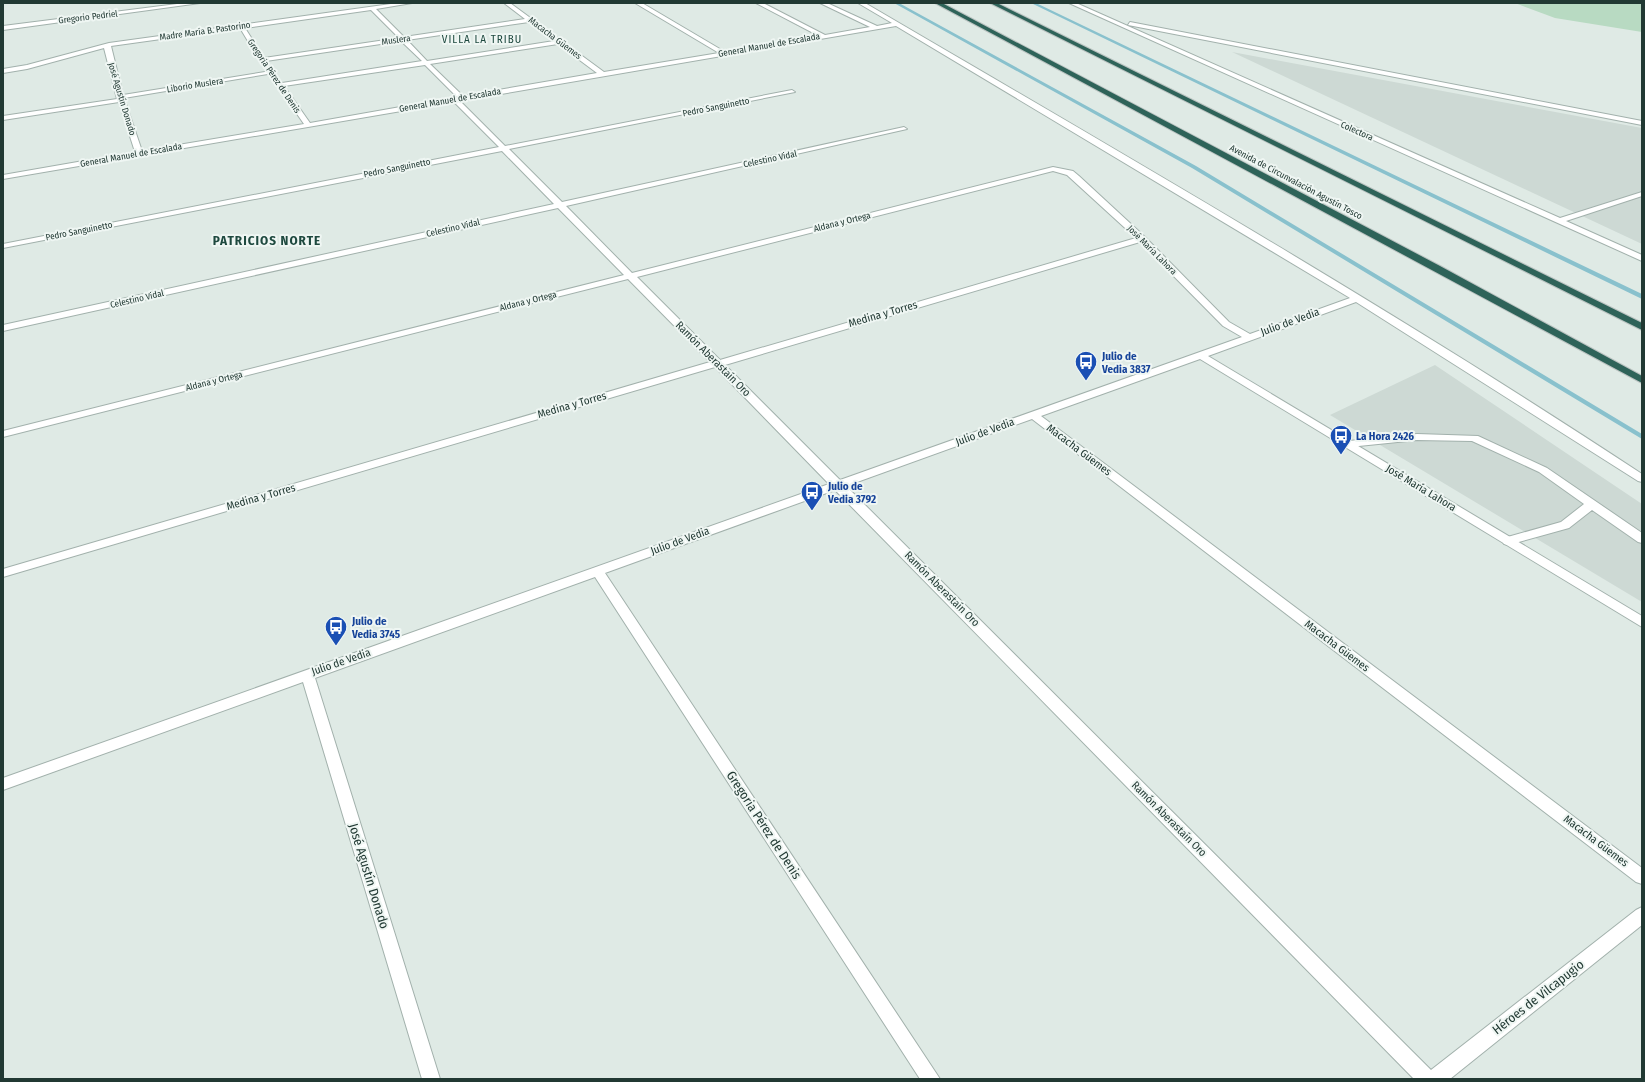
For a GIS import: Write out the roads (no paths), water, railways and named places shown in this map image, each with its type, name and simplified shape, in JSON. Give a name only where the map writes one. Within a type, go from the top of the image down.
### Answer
[{"type":"highway","name":"Avenida de Circunvalación Agustín Tosco","points":[[938,3],[1456,278],[1642,380]]},
{"type":"highway","points":[[993,3],[1512,260],[1642,327]]},
{"type":"street","name":"Gregorio Pedriel","points":[[3,28],[196,3]]},
{"type":"street","name":"Madre María B. Pastorino","points":[[3,71],[42,63],[109,45],[376,6],[409,3]]},
{"type":"street","name":"Macacha Güemes","points":[[507,3],[602,74]]},
{"type":"street","points":[[640,3],[723,53]]},
{"type":"street","points":[[759,3],[824,36]]},
{"type":"street","points":[[823,3],[875,27]]},
{"type":"street","points":[[861,3],[1100,145],[1179,189],[1538,411],[1642,479]]},
{"type":"street","name":"Colectora","points":[[1072,3],[1642,258]]},
{"type":"street","name":"Ramón Aberastaín Oro","points":[[376,6],[403,39],[504,148],[1427,1079]]},
{"type":"street","name":"Muslera","points":[[263,60],[530,20]]},
{"type":"street","points":[[1109,20],[1642,123]]},
{"type":"street","name":"General Manuel de Escalada","points":[[3,177],[897,24]]},
{"type":"street","name":"Gregoria Pérez de Denis","points":[[241,26],[271,73],[308,125]]},
{"type":"street","points":[[281,85],[559,42]]},
{"type":"street","name":"José Agustín Donado","points":[[109,45],[107,48],[139,154]]},
{"type":"street","name":"Liborio Muslera","points":[[3,118],[271,73]]},
{"type":"street","name":"Pedro Sanguinetto","points":[[3,246],[792,92]]},
{"type":"street","name":"Celestino Vidal","points":[[3,328],[904,129]]},
{"type":"street","name":"José María Lahora","points":[[1053,169],[1070,174],[1076,178],[1142,239],[1226,324],[1248,338]]},
{"type":"street","name":"Aldana y Ortega","points":[[3,434],[1053,169]]},
{"type":"street","points":[[1559,221],[1642,194]]},
{"type":"street","name":"Medina y Torres","points":[[3,573],[1142,239]]},
{"type":"street","name":"Julio de Vedia","points":[[3,784],[1356,299]]},
{"type":"street","name":"José María Lahora","points":[[1200,355],[1642,622]]},
{"type":"street","name":"Macacha Güemes","points":[[1033,415],[1642,877]]},
{"type":"street","points":[[1349,444],[1418,437],[1474,438],[1543,470],[1642,539]]},
{"type":"street","points":[[1508,541],[1565,525],[1592,504]]},
{"type":"street","name":"Gregoria Pérez de Denis","points":[[597,571],[931,1079]]},
{"type":"street","name":"José Agustín Donado","points":[[307,674],[431,1079]]},
{"type":"street","name":"Héroes de Vilcapugio","points":[[1435,1079],[1642,915]]},
{"type":"waterway","points":[[896,3],[1194,167],[1642,437]]},
{"type":"waterway","points":[[1033,3],[1642,297]]},
{"type":"place","name":"Julio de Vedia 3837","points":[[1086,382]]},
{"type":"place","name":"La Hora 2426","points":[[1341,456]]},
{"type":"place","name":"Julio de Vedia 3792","points":[[812,512]]},
{"type":"place","name":"Julio de Vedia 3745","points":[[336,646]]},
{"type":"district","name":"VILLA LA TRIBU","points":[[482,39]]},
{"type":"district","name":"PATRICIOS NORTE","points":[[267,240]]}]
